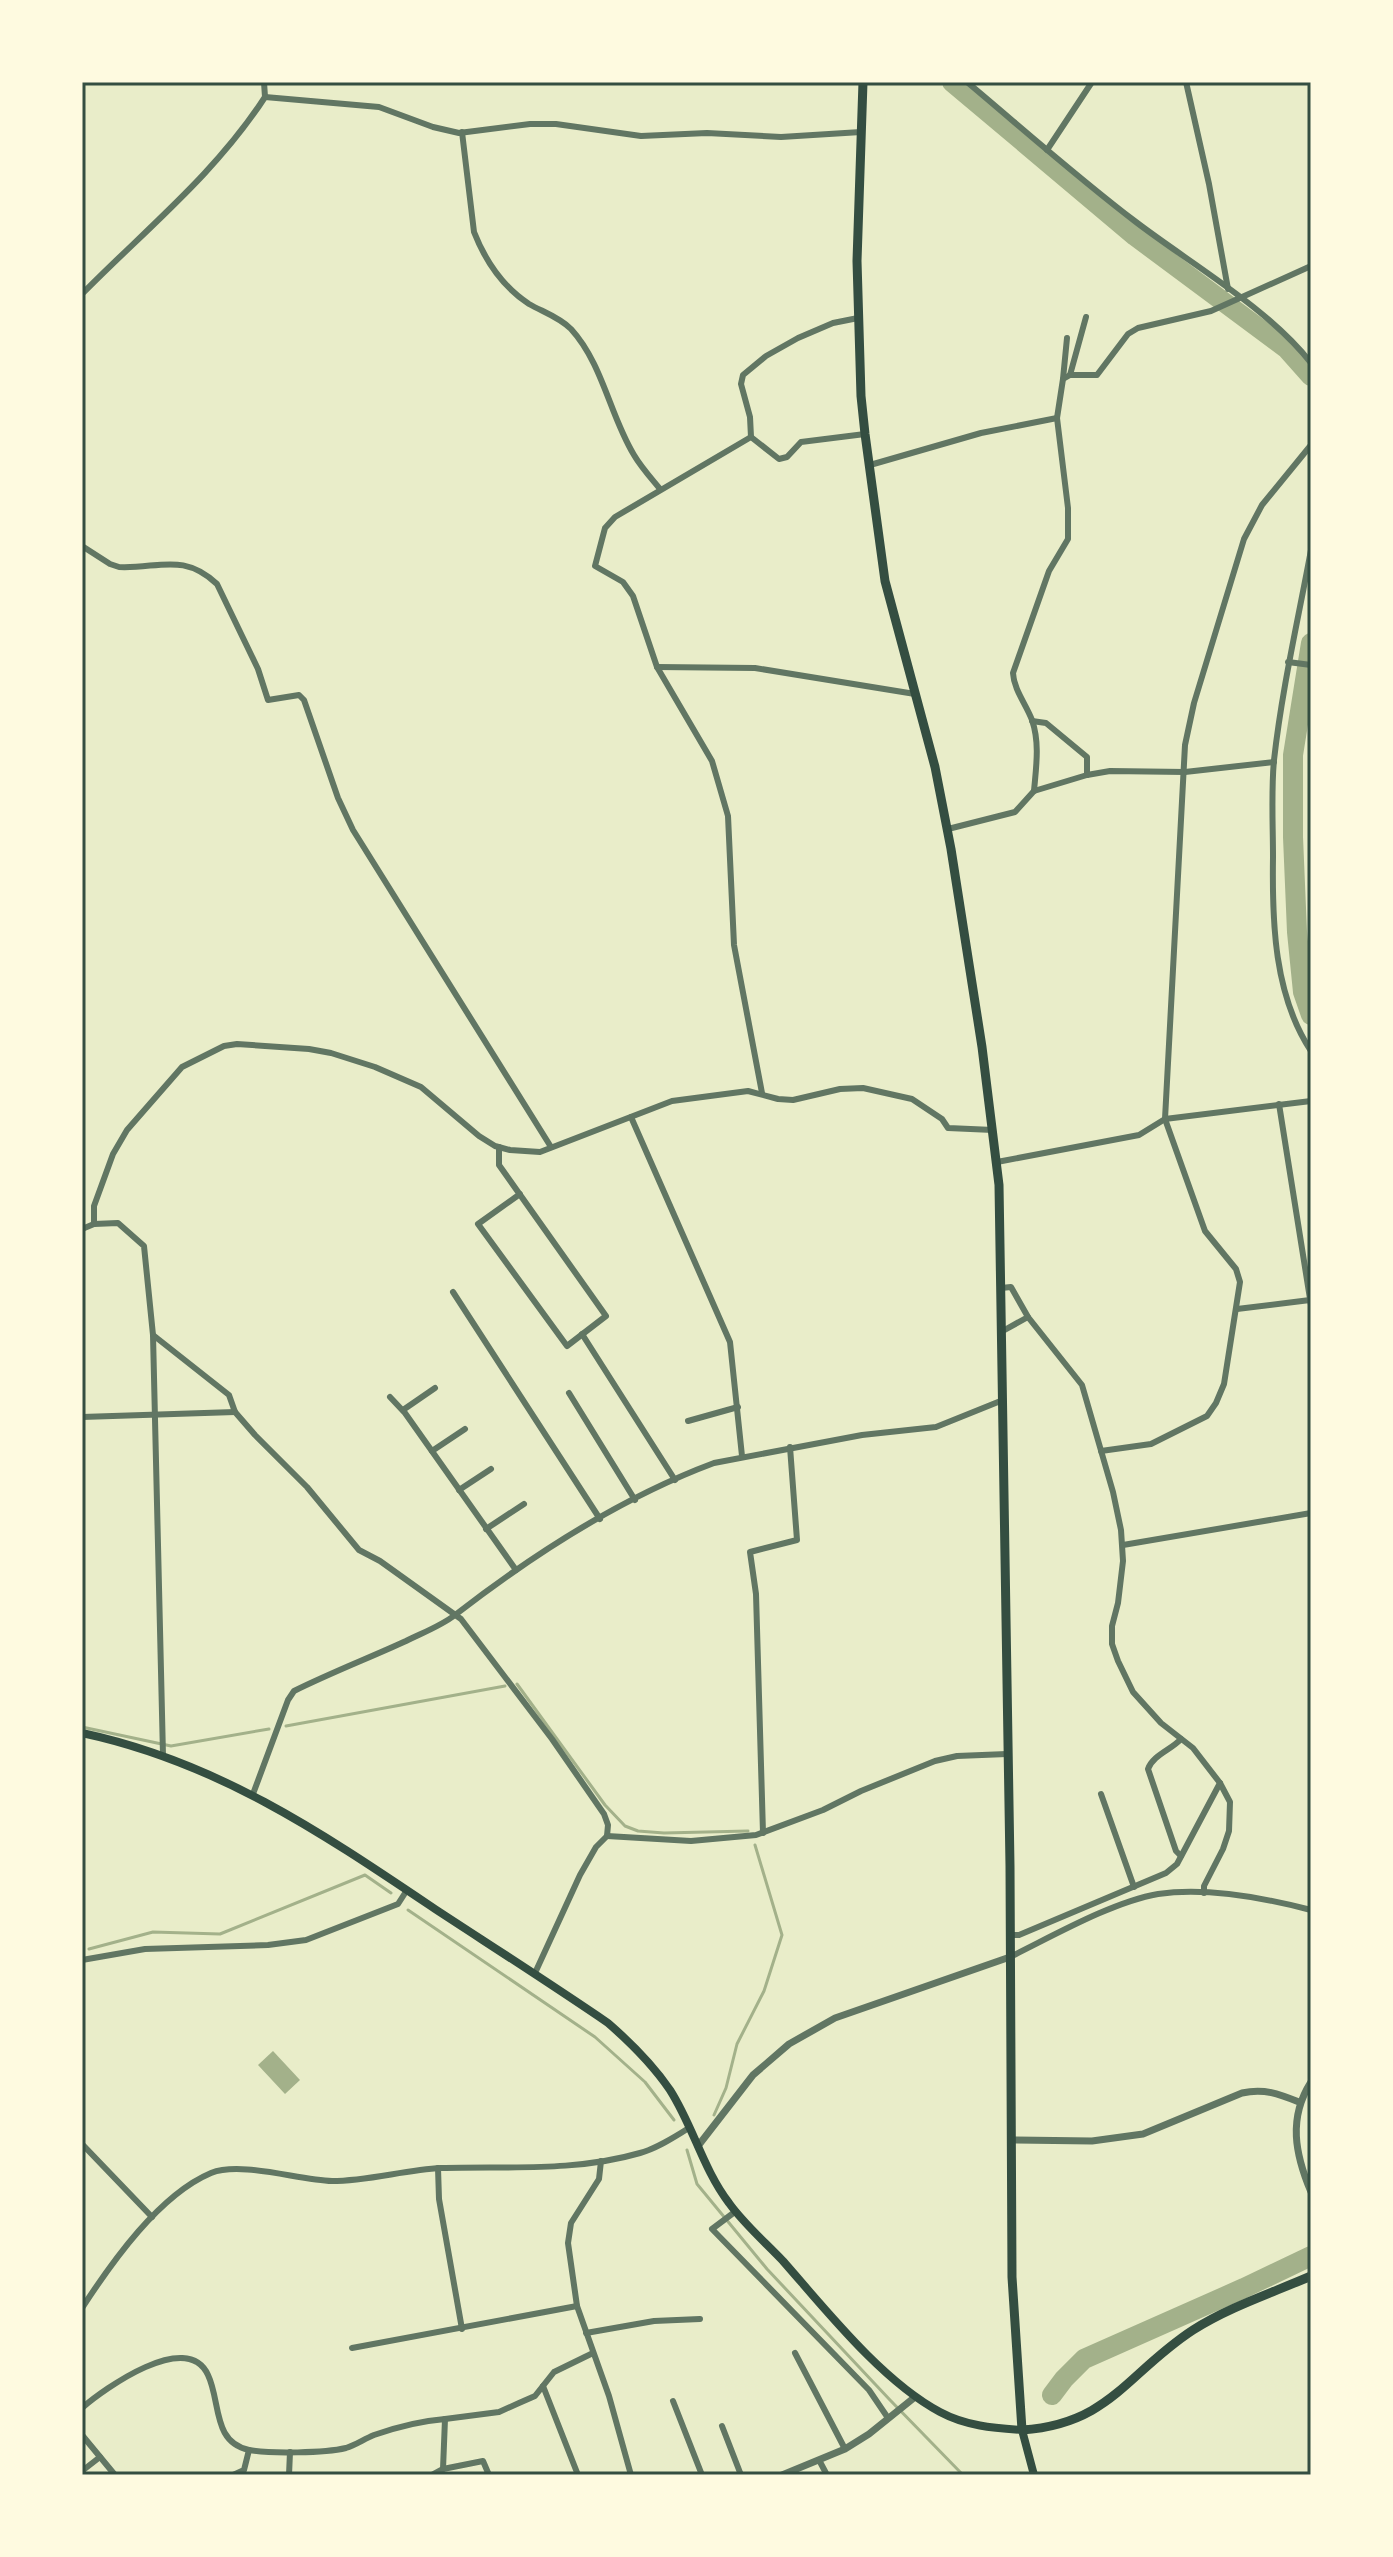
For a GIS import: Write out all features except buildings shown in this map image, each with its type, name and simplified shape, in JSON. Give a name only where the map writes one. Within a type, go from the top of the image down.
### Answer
[{"type":"main road","points":[[863,82],[858,318],[865,434],[885,581],[935,767],[948,829],[997,1162],[1011,1935],[1012,2277],[1022,2430],[1034,2475]]},
{"type":"main road","points":[[82,1733],[163,1755],[253,1794],[337,1843],[608,2023],[636,2048],[670,2090],[736,2211],[837,2321],[915,2397],[965,2423],[1022,2430],[1050,2428],[1076,2420],[1101,2407],[1169,2347],[1196,2328],[1311,2276]]},
{"type":"street","points":[[82,294],[198,180],[234,140],[265,97],[264,82]]},
{"type":"street","points":[[967,82],[1135,221],[1240,298],[1297,345],[1311,363]]},
{"type":"street","points":[[1047,150],[1092,82]]},
{"type":"street","points":[[1186,82],[1228,289]]},
{"type":"street","points":[[265,97],[379,107],[433,127],[462,132],[556,124],[641,136],[707,133],[781,137],[861,132]]},
{"type":"street","points":[[462,132],[474,232],[479,244],[504,283],[532,305],[557,319],[579,340],[634,455],[660,489]]},
{"type":"street","points":[[1066,377],[1097,375],[1128,334],[1138,328],[1211,311],[1311,266]]},
{"type":"street","points":[[1034,791],[1037,742],[1013,673],[1049,571],[1068,539],[1068,508],[1057,418],[1066,377],[1086,317]]},
{"type":"street","points":[[858,318],[833,323],[798,338],[751,367],[743,375],[741,384],[750,417],[751,437],[779,459],[787,457],[801,442],[865,434]]},
{"type":"street","points":[[1066,377],[1067,338]]},
{"type":"street","points":[[870,465],[981,433],[1057,418]]},
{"type":"street","points":[[751,437],[615,517],[605,528],[595,566],[623,582],[633,596],[657,667],[712,761],[723,794],[728,816],[738,973],[762,1093]]},
{"type":"street","points":[[1101,1451],[1151,1444],[1207,1416],[1224,1384],[1240,1282],[1236,1269],[1205,1231],[1165,1119],[1185,745],[1194,703],[1244,539],[1262,505],[1311,445]]},
{"type":"street","points":[[82,546],[119,567],[177,563],[205,573],[217,584],[258,669],[268,700],[299,695],[304,700],[338,798],[353,830],[551,1147]]},
{"type":"street","points":[[1311,550],[1274,762],[1273,881],[1277,952],[1289,1007],[1311,1051]]},
{"type":"street","points":[[1292,663],[1311,665]]},
{"type":"street","points":[[657,667],[755,668],[915,694]]},
{"type":"street","points":[[1032,721],[1046,723],[1087,757],[1087,775]]},
{"type":"street","points":[[948,829],[1015,812],[1034,791],[1087,775],[1110,771],[1185,772],[1274,762]]},
{"type":"street","points":[[94,1224],[94,1206],[113,1154],[127,1130],[182,1067],[224,1046],[237,1044],[309,1049],[375,1067],[421,1087],[479,1136],[510,1150],[540,1152],[672,1101],[748,1091],[793,1100],[840,1089],[863,1088],[912,1099],[942,1119],[948,1128],[993,1130]]},
{"type":"street","points":[[997,1162],[1139,1135],[1165,1119],[1311,1101]]},
{"type":"street","points":[[1237,1309],[1310,1302],[1279,1104]]},
{"type":"street","points":[[631,1117],[730,1342],[742,1456]]},
{"type":"street","points":[[499,1147],[499,1165],[520,1194],[606,1316],[567,1346],[478,1224],[520,1194]]},
{"type":"street","points":[[82,1229],[94,1224],[118,1223],[144,1246],[153,1335],[163,1755]]},
{"type":"street","points":[[1001,1288],[1011,1287],[1028,1317],[1082,1385],[1113,1492],[1123,1545],[1122,1579],[1112,1626],[1112,1644],[1133,1692],[1161,1723],[1193,1748],[1220,1783],[1230,1802],[1229,1831],[1204,1886],[1204,1893]]},
{"type":"street","points":[[453,1292],[600,1519]]},
{"type":"street","points":[[1001,1332],[1028,1317]]},
{"type":"street","points":[[582,1334],[675,1480]]},
{"type":"street","points":[[153,1335],[229,1395],[235,1412],[298,1477],[359,1550],[380,1561],[461,1619],[604,1814],[607,1836]]},
{"type":"street","points":[[403,1410],[435,1388]]},
{"type":"street","points":[[569,1393],[635,1500]]},
{"type":"street","points":[[390,1397],[403,1410],[516,1570]]},
{"type":"street","points":[[253,1794],[294,1691],[429,1630],[455,1615],[516,1570],[635,1500],[714,1463],[862,1435],[936,1427],[1003,1400]]},
{"type":"street","points":[[688,1421],[738,1407]]},
{"type":"street","points":[[82,1417],[235,1412]]},
{"type":"street","points":[[432,1451],[465,1429]]},
{"type":"street","points":[[763,1833],[756,1594],[750,1552],[797,1540],[790,1447]]},
{"type":"street","points":[[459,1490],[491,1469]]},
{"type":"street","points":[[486,1529],[524,1504]]},
{"type":"street","points":[[1123,1545],[1311,1513]]},
{"type":"street","points":[[1181,1739],[1151,1761],[1148,1769],[1176,1851],[1181,1856]]},
{"type":"street","points":[[535,1973],[580,1875],[596,1847],[607,1836],[691,1841],[741,1838],[823,1810],[935,1761],[957,1756],[1007,1754]]},
{"type":"street","points":[[1011,1935],[1019,1935],[1166,1873],[1177,1864],[1220,1783]]},
{"type":"street","points":[[1101,1794],[1134,1887]]},
{"type":"street","points":[[82,1960],[145,1949],[268,1945],[306,1940],[398,1904],[407,1890]]},
{"type":"street","points":[[698,2146],[753,2075],[789,2044],[835,2018],[1010,1957],[1122,1905],[1155,1895],[1204,1893],[1266,1899],[1311,1910]]},
{"type":"street","points":[[1311,2082],[1299,2102],[1295,2141],[1311,2192]]},
{"type":"street","points":[[1012,2140],[1092,2141],[1143,2134],[1256,2090],[1273,2091],[1299,2102]]},
{"type":"street","points":[[82,2308],[152,2217],[182,2190],[218,2171],[241,2170],[329,2181],[438,2168],[550,2167],[641,2153],[689,2128]]},
{"type":"street","points":[[82,2144],[152,2217]]},
{"type":"street","points":[[601,2161],[599,2179],[568,2233],[577,2306],[609,2396],[631,2475]]},
{"type":"street","points":[[438,2168],[439,2199],[462,2329]]},
{"type":"street","points":[[736,2211],[712,2229],[869,2390],[889,2417]]},
{"type":"street","points":[[352,2348],[577,2306]]},
{"type":"street","points":[[586,2333],[654,2321],[700,2319]]},
{"type":"street","points":[[82,2408],[125,2376],[147,2365],[188,2359],[198,2363],[208,2374],[223,2434],[235,2445],[249,2450],[290,2452],[349,2447],[416,2422],[499,2412],[535,2396],[554,2372],[593,2353]]},
{"type":"street","points":[[795,2353],[845,2449]]},
{"type":"street","points":[[543,2386],[578,2475]]},
{"type":"street","points":[[782,2475],[845,2449],[915,2397]]},
{"type":"street","points":[[673,2401],[702,2475]]},
{"type":"street","points":[[443,2469],[445,2419]]},
{"type":"street","points":[[722,2426],[741,2475]]},
{"type":"street","points":[[82,2435],[115,2475]]},
{"type":"street","points":[[233,2475],[244,2470],[249,2450]]},
{"type":"street","points":[[289,2475],[290,2452]]},
{"type":"street","points":[[82,2471],[100,2457]]},
{"type":"street","points":[[819,2460],[827,2475]]},
{"type":"street","points":[[432,2475],[443,2469],[483,2461],[489,2475]]},
{"type":"shaded area","points":[[273,2051],[300,2080],[285,2094],[258,2065]]},
{"type":"waterway","points":[[952,82],[1135,236],[1287,349],[1311,376]]},
{"type":"waterway","points":[[1311,643],[1293,755],[1297,932],[1303,992],[1311,1015]]},
{"type":"waterway","points":[[517,1684],[605,1805],[625,1826],[638,1831],[664,1833],[748,1831]]},
{"type":"waterway","points":[[286,1726],[505,1686]]},
{"type":"waterway","points":[[82,1727],[171,1746],[269,1729]]},
{"type":"waterway","points":[[714,2115],[726,2088],[737,2044],[764,1991],[782,1935],[755,1845]]},
{"type":"waterway","points":[[89,1949],[153,1932],[220,1934],[365,1875],[391,1893]]},
{"type":"waterway","points":[[408,1910],[595,2037],[645,2082],[674,2120]]},
{"type":"waterway","points":[[687,2150],[697,2184],[767,2269],[963,2475]]},
{"type":"waterway","points":[[1052,2395],[1084,2359],[1311,2256]]}]
